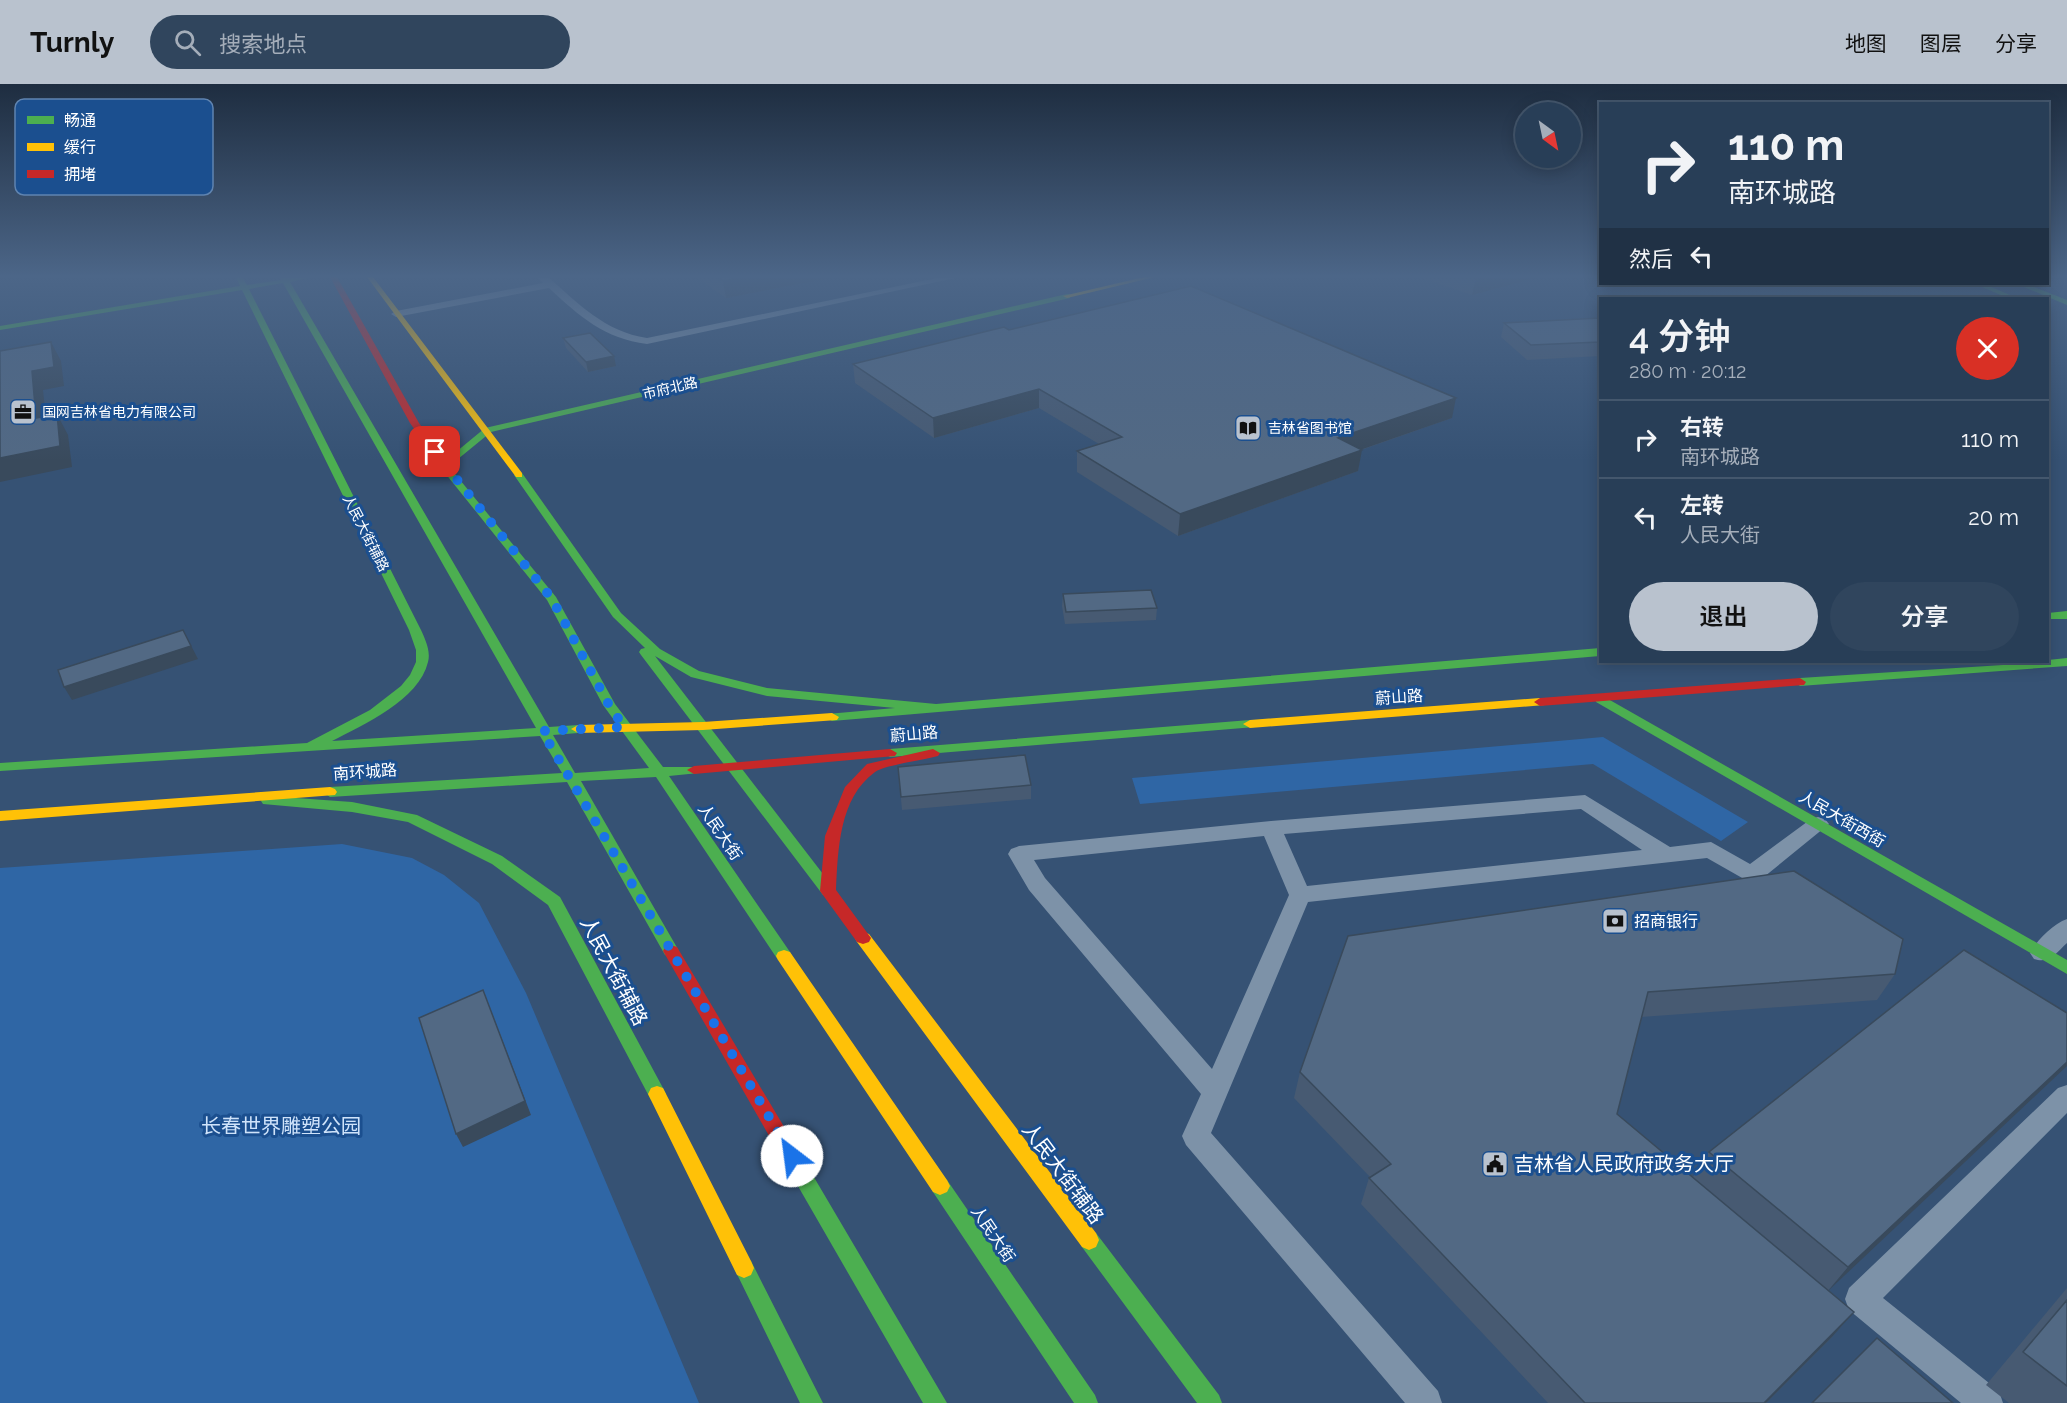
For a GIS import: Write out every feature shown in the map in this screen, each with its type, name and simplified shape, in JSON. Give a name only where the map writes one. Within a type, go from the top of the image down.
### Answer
[{"type":"main road","name":"人民大街辅路","points":[[269,339],[415,630],[422,651],[422,663],[417,677],[383,705],[309,747]]},
{"type":"main road","points":[[318,339],[542,731],[570,775],[936,1403]]},
{"type":"main road","name":"人民大街","points":[[368,339],[415,423],[444,466],[552,599],[609,705],[660,773],[1087,1403]]},
{"type":"main road","points":[[415,339],[488,430],[617,615],[657,652],[694,674],[767,692],[951,709]]},
{"type":"main road","name":"市府北路","points":[[444,466],[488,430],[884,339]]},
{"type":"main road","name":"人民大街辅路","points":[[617,615],[828,891],[1211,1403]]},
{"type":"main road","points":[[2049,616],[2067,615]]},
{"type":"main road","name":"蔚山路","points":[[702,726],[951,709],[1599,652]]},
{"type":"main road","name":"蔚山路","points":[[733,766],[964,746],[2067,662]]},
{"type":"main road","name":"人民大街西街","points":[[1601,699],[2067,968]]},
{"type":"main road","name":"南环城路","points":[[0,767],[542,731],[702,726]]},
{"type":"main road","points":[[828,891],[832,836],[850,790],[872,767],[964,746]]},
{"type":"main road","name":"南环城路","points":[[0,816],[194,800],[570,775],[660,773],[733,766]]},
{"type":"main road","name":"人民大街辅路","points":[[194,800],[272,801],[352,807],[412,819],[457,838],[497,860],[554,901],[655,1089],[812,1403]]},
{"type":"lane","points":[[625,339],[646,341],[658,339]]},
{"type":"lane","points":[[1215,1092],[1036,884],[1019,854],[1271,828],[1586,802],[1666,855]]},
{"type":"lane","points":[[1300,895],[1711,850],[1751,875],[1818,824]]},
{"type":"lane","points":[[1271,828],[1300,895],[1196,1136],[1426,1403]]},
{"type":"lane","points":[[2042,953],[2067,928]]},
{"type":"lane","points":[[1987,1403],[1860,1299],[2067,1096]]},
{"type":"green space","points":[[1603,737],[1748,822],[1721,841],[1593,764],[1140,804],[1132,778]]},
{"type":"green space","name":"长春世界雕塑公园","points":[[342,844],[412,858],[444,875],[479,903],[526,993],[699,1403],[0,1403],[0,868]]},
{"type":"building","points":[[564,339],[596,339],[614,356],[586,362]]},
{"type":"building","name":"吉林省图书馆","points":[[957,339],[1315,339],[1456,398],[1338,438],[1362,450],[1180,514],[1077,451],[1122,437],[1039,389],[933,418],[853,364]]},
{"type":"building","points":[[1523,339],[1599,339],[1599,342],[1531,345]]},
{"type":"building","points":[[51,342],[54,367],[32,371],[36,418],[57,414],[60,446],[0,458],[0,351]]},
{"type":"building","points":[[1151,590],[1157,608],[1066,612],[1063,594]]},
{"type":"building","points":[[183,630],[191,646],[64,687],[58,670]]},
{"type":"building","points":[[1025,755],[1031,785],[901,797],[898,767]]},
{"type":"building","name":"吉林省人民政府政务大厅","points":[[1794,871],[1903,939],[1895,974],[1648,992],[1617,1114],[1854,1312],[1764,1403],[1585,1403],[1369,1178],[1391,1164],[1300,1072],[1348,936]]},
{"type":"building","points":[[1964,950],[2067,1013],[2067,1062],[1848,1267],[1709,1152]]},
{"type":"building","points":[[483,990],[525,1101],[456,1134],[419,1018]]},
{"type":"building","points":[[2067,1300],[2067,1386],[2023,1352]]},
{"type":"building","points":[[1877,1338],[1953,1403],[1812,1403]]},
{"type":"traffic: fast","points":[[270,339],[415,630],[422,650],[422,662],[416,676],[405,689],[357,723],[309,747]]},
{"type":"traffic: fast","points":[[318,339],[671,951]]},
{"type":"traffic: fast","points":[[444,466],[488,430],[883,339]]},
{"type":"traffic: fast","points":[[448,471],[552,599],[609,705],[660,773],[784,956]]},
{"type":"traffic: fast","points":[[519,475],[617,615],[656,652],[695,674],[767,692],[931,707]]},
{"type":"traffic: fast","points":[[2049,616],[2067,615]]},
{"type":"traffic: fast","points":[[645,652],[828,891]]},
{"type":"traffic: fast","points":[[832,717],[1599,652]]},
{"type":"traffic: fast","points":[[1800,682],[2067,662]]},
{"type":"traffic: fast","points":[[1601,699],[2067,968]]},
{"type":"traffic: fast","points":[[890,753],[1250,724]]},
{"type":"traffic: fast","points":[[0,767],[578,729]]},
{"type":"traffic: fast","points":[[330,792],[694,770]]},
{"type":"traffic: fast","points":[[268,801],[352,807],[412,818],[497,860],[554,901],[657,1094]]},
{"type":"traffic: fast","points":[[798,1168],[936,1403]]},
{"type":"traffic: fast","points":[[940,1186],[1087,1403]]},
{"type":"traffic: fast","points":[[1089,1240],[1211,1403]]},
{"type":"traffic: fast","points":[[744,1268],[812,1403]]},
{"type":"traffic: slow","points":[[416,339],[519,475]]},
{"type":"traffic: slow","points":[[1250,724],[1540,702]]},
{"type":"traffic: slow","points":[[578,729],[703,726],[832,717]]},
{"type":"traffic: slow","points":[[0,816],[330,792]]},
{"type":"traffic: slow","points":[[863,938],[1089,1240]]},
{"type":"traffic: slow","points":[[784,956],[940,1186]]},
{"type":"traffic: slow","points":[[657,1094],[744,1268]]},
{"type":"traffic: jam","points":[[368,339],[415,423],[448,471]]},
{"type":"traffic: jam","points":[[1540,702],[1800,682]]},
{"type":"traffic: jam","points":[[694,770],[890,753]]},
{"type":"traffic: jam","points":[[863,938],[828,891],[832,836],[850,790],[872,767],[933,753]]},
{"type":"traffic: jam","points":[[671,951],[798,1168]]},
{"type":"place","name":"国网吉林省电力有限公司","points":[[23,412]]},
{"type":"place","name":"吉林省图书馆","points":[[1248,428]]},
{"type":"place","name":"招商银行","points":[[1615,921]]},
{"type":"place","name":"吉林省人民政府政务大厅","points":[[1495,1164]]},
{"type":"route","points":[[435,452],[552,599],[609,705],[624,727],[542,731],[570,775],[792,1156]]}]
